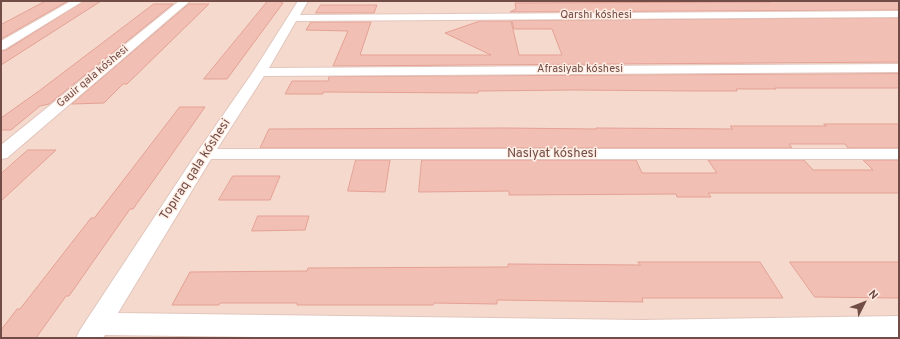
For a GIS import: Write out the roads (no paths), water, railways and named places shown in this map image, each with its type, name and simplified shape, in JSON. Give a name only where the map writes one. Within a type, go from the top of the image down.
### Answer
[{"type":"street","points":[[1,46],[78,1]]},
{"type":"street","name":"Gauir qala kóshesi","points":[[1,154],[185,1]]},
{"type":"street","name":"Topıraq qala kóshesi","points":[[93,331],[205,154],[260,72],[303,1]]},
{"type":"street","name":"Qarshı kóshesi","points":[[293,18],[899,14]]},
{"type":"street","name":"Afrasiyab kóshesi","points":[[260,72],[899,68]]},
{"type":"street","name":"Nasiyat kóshesi","points":[[205,154],[899,154]]},
{"type":"street","points":[[93,331],[643,334],[899,327]]}]
